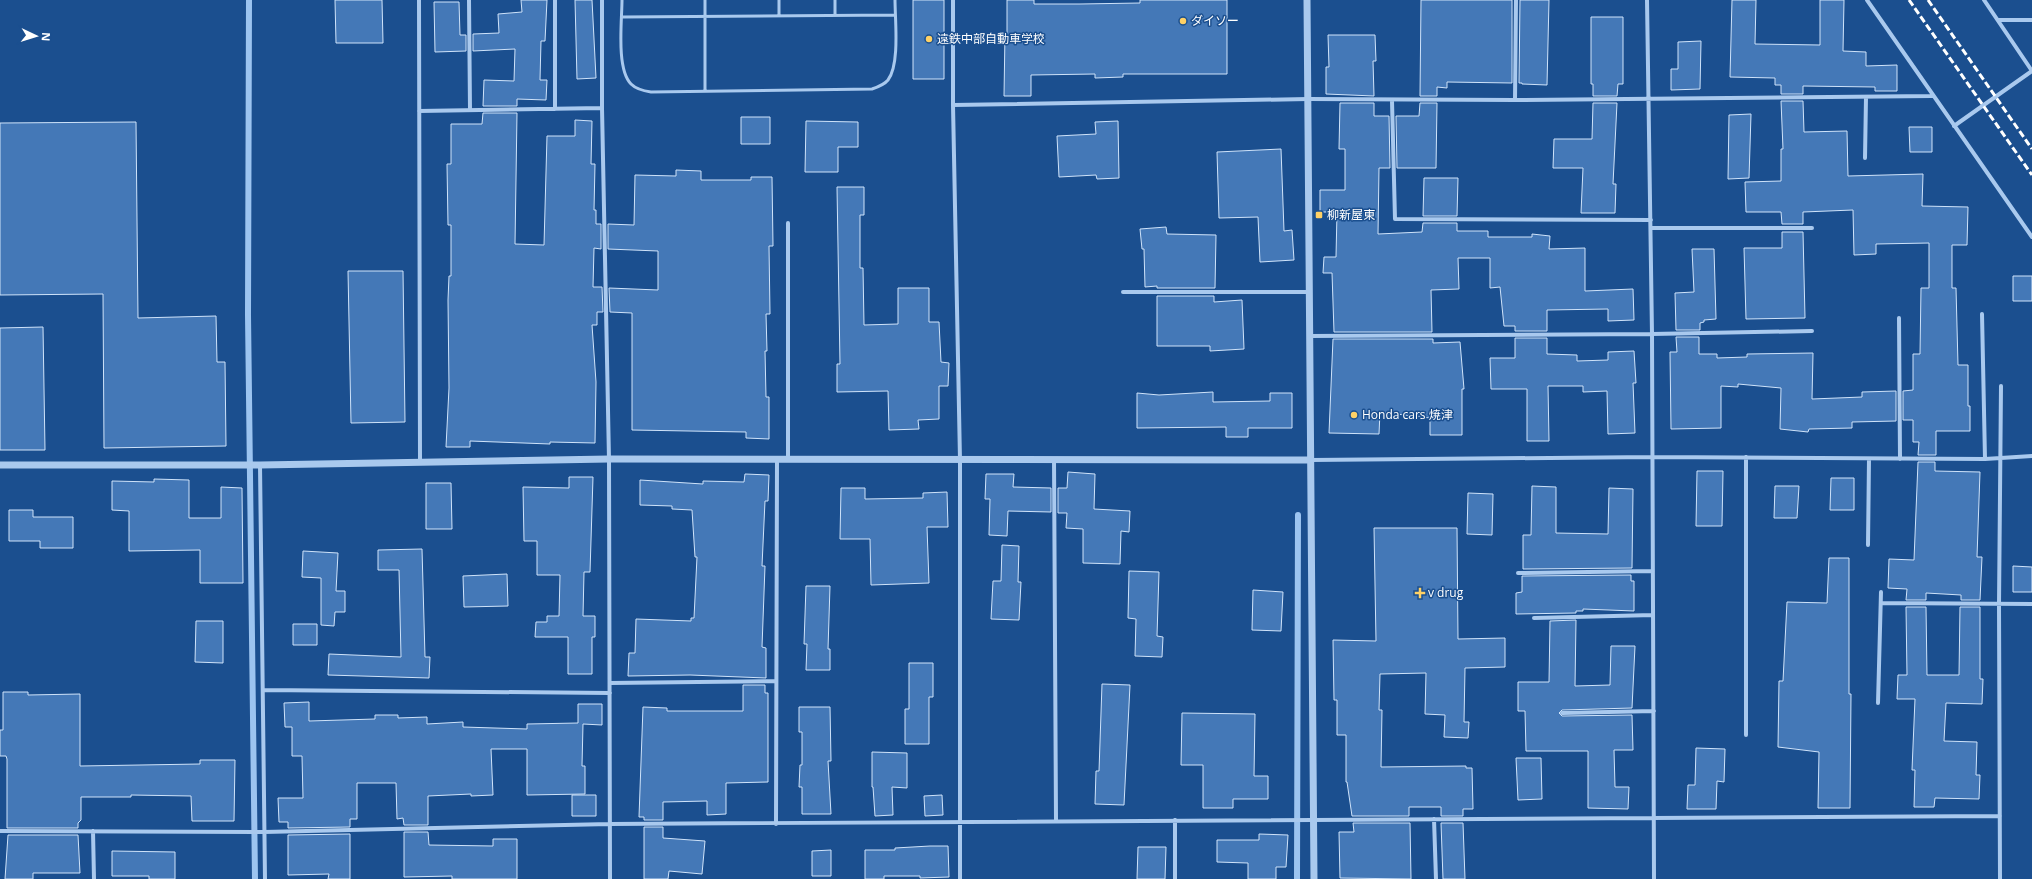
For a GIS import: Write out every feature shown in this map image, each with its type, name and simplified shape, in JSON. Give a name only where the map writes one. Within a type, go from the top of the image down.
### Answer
[{"type":"street","points":[[419,0],[420,462]]},
{"type":"street","points":[[469,0],[470,110]]},
{"type":"street","points":[[555,0],[555,109]]},
{"type":"street","points":[[602,0],[602,108],[609,459],[610,879]]},
{"type":"street","points":[[954,0],[953,105],[960,460],[960,879]]},
{"type":"street","points":[[1307,0],[1314,879]]},
{"type":"street","points":[[1515,100],[1516,0]]},
{"type":"street","points":[[1647,0],[1653,457],[1654,879]]},
{"type":"street","points":[[1866,0],[2032,237]]},
{"type":"street","points":[[1954,126],[2032,71],[1984,0]]},
{"type":"street","points":[[1998,20],[2032,20]]},
{"type":"street","points":[[1865,158],[1866,96]]},
{"type":"street","points":[[953,105],[1308,99],[1392,101],[1932,96]]},
{"type":"street","points":[[1392,101],[1395,219],[1651,220]]},
{"type":"street","points":[[419,111],[602,108]]},
{"type":"street","points":[[788,224],[788,459]]},
{"type":"street","points":[[1651,228],[1812,228]]},
{"type":"street","points":[[1123,292],[1309,292]]},
{"type":"street","points":[[1982,314],[1985,459]]},
{"type":"street","points":[[1899,318],[1900,459]]},
{"type":"street","points":[[1310,336],[1652,334],[1812,331]]},
{"type":"street","points":[[2000,879],[1999,605],[2002,457],[2001,386]]},
{"type":"street","points":[[0,465],[260,464],[609,459],[1310,460],[1746,457],[1985,459],[2032,456]]},
{"type":"street","points":[[1746,457],[1746,735]]},
{"type":"street","points":[[776,824],[777,459]]},
{"type":"street","points":[[1054,459],[1056,820]]},
{"type":"street","points":[[1868,546],[1869,459]]},
{"type":"street","points":[[260,464],[265,879]]},
{"type":"street","points":[[1518,573],[1653,571]]},
{"type":"street","points":[[1878,703],[1881,592]]},
{"type":"street","points":[[1880,603],[1999,605],[2032,604]]},
{"type":"street","points":[[1534,618],[1654,615]]},
{"type":"street","points":[[610,683],[776,681]]},
{"type":"street","points":[[263,690],[610,693]]},
{"type":"street","points":[[1562,713],[1654,711]]},
{"type":"street","points":[[0,831],[264,832],[610,824],[959,824],[1056,820],[2000,816]]},
{"type":"street","points":[[1434,819],[1436,879]]},
{"type":"street","points":[[1175,820],[1175,879]]},
{"type":"street","points":[[93,831],[94,879]]},
{"type":"lane","points":[[622,0],[622,62],[625,75],[631,84],[640,90],[651,92],[872,89],[881,86],[888,80],[895,62],[895,0]]},
{"type":"lane","points":[[705,0],[705,92]]},
{"type":"lane","points":[[779,0],[779,16]]},
{"type":"lane","points":[[835,0],[835,15]]},
{"type":"lane","points":[[622,17],[895,15]]},
{"type":"building","points":[[335,0],[382,0],[383,43],[336,43]]},
{"type":"building","points":[[521,0],[547,0],[545,41],[541,41],[540,80],[547,80],[546,100],[517,99],[517,106],[483,106],[484,80],[514,81],[515,49],[473,51],[473,34],[499,33],[498,14],[522,12]]},
{"type":"building","points":[[575,0],[592,0],[596,78],[577,79]]},
{"type":"building","name":"遠鉄中部自動車学校","points":[[913,0],[944,0],[944,79],[913,79]]},
{"type":"building","points":[[1007,0],[1034,0],[1034,4],[1080,4],[1140,3],[1140,0],[1227,0],[1227,74],[1123,74],[1123,77],[1095,78],[1095,74],[1031,75],[1031,96],[1004,96]]},
{"type":"building","points":[[1421,0],[1512,0],[1512,83],[1447,82],[1447,88],[1437,87],[1437,96],[1420,96]]},
{"type":"building","points":[[1520,0],[1549,0],[1547,85],[1519,83]]},
{"type":"building","points":[[1732,0],[1756,0],[1755,44],[1820,45],[1820,0],[1844,0],[1843,51],[1866,52],[1866,66],[1897,65],[1897,91],[1875,91],[1875,87],[1803,86],[1803,94],[1781,94],[1781,85],[1775,85],[1775,78],[1730,77]]},
{"type":"building","points":[[434,2],[459,2],[460,35],[466,35],[466,51],[435,52]]},
{"type":"building","points":[[1591,17],[1623,17],[1623,84],[1618,84],[1617,96],[1593,96],[1593,84],[1591,84]]},
{"type":"building","points":[[1328,35],[1375,35],[1376,61],[1373,61],[1374,96],[1326,94],[1326,67],[1329,67]]},
{"type":"building","points":[[1701,41],[1700,89],[1671,90],[1671,69],[1678,69],[1678,42]]},
{"type":"building","points":[[1781,101],[1803,101],[1804,132],[1847,131],[1848,176],[1923,174],[1922,206],[1968,207],[1967,245],[1952,245],[1952,288],[1956,288],[1958,365],[1968,365],[1968,406],[1970,406],[1970,431],[1936,431],[1936,455],[1918,455],[1919,442],[1913,442],[1913,420],[1903,420],[1903,391],[1913,390],[1913,354],[1920,354],[1921,288],[1929,288],[1929,243],[1876,244],[1876,254],[1854,255],[1853,210],[1803,212],[1803,224],[1782,224],[1781,212],[1746,212],[1745,182],[1781,181],[1781,149],[1783,149]]},
{"type":"building","points":[[1340,103],[1374,103],[1374,116],[1389,116],[1390,168],[1379,168],[1378,234],[1422,232],[1423,223],[1457,223],[1457,231],[1488,231],[1488,237],[1532,237],[1532,234],[1550,236],[1549,249],[1585,248],[1585,291],[1633,289],[1634,320],[1608,321],[1608,309],[1547,310],[1547,331],[1515,331],[1515,326],[1504,326],[1500,287],[1490,288],[1490,258],[1458,258],[1459,289],[1431,290],[1432,332],[1334,332],[1332,273],[1323,273],[1324,257],[1336,257],[1337,212],[1320,212],[1320,190],[1345,190],[1345,149],[1339,149]]},
{"type":"building","points":[[1420,103],[1437,103],[1436,168],[1397,168],[1396,116],[1419,116]]},
{"type":"building","points":[[1593,103],[1617,103],[1613,184],[1616,184],[1615,213],[1581,213],[1583,168],[1553,168],[1554,139],[1592,139]]},
{"type":"building","points":[[483,113],[517,113],[515,244],[544,245],[547,136],[575,136],[575,120],[592,121],[591,164],[595,164],[594,210],[596,210],[596,224],[601,224],[601,249],[594,248],[593,287],[602,287],[603,312],[597,312],[597,325],[592,325],[596,382],[595,443],[550,442],[550,444],[470,441],[470,447],[446,447],[449,388],[448,300],[449,276],[451,276],[451,225],[448,225],[447,164],[451,164],[451,124],[482,124]]},
{"type":"building","points":[[1751,114],[1749,178],[1728,179],[1729,115]]},
{"type":"building","points":[[741,117],[770,117],[770,144],[741,144]]},
{"type":"building","points":[[806,121],[858,122],[858,147],[838,147],[838,172],[805,172]]},
{"type":"building","points":[[1118,121],[1119,178],[1097,179],[1096,175],[1059,177],[1057,136],[1096,134],[1095,122]]},
{"type":"building","points":[[136,122],[138,318],[216,316],[217,362],[225,362],[226,446],[104,448],[103,294],[0,295],[0,123]]},
{"type":"building","points":[[1909,127],[1932,127],[1932,152],[1910,152]]},
{"type":"building","points":[[1281,149],[1284,231],[1292,230],[1294,260],[1260,262],[1258,217],[1219,218],[1217,152]]},
{"type":"building","points":[[676,170],[701,171],[701,180],[751,180],[751,177],[772,177],[773,246],[769,246],[770,314],[766,314],[767,351],[765,351],[766,397],[769,397],[769,439],[746,438],[746,432],[632,430],[632,313],[610,312],[609,288],[658,290],[658,251],[608,249],[608,224],[634,225],[635,175],[676,176]]},
{"type":"building","points":[[1424,178],[1458,178],[1457,216],[1423,216]]},
{"type":"building","points":[[837,187],[864,187],[864,215],[860,215],[860,268],[863,268],[864,325],[898,324],[898,288],[929,288],[929,322],[939,322],[941,362],[949,363],[948,386],[939,386],[939,419],[918,420],[919,429],[889,430],[888,391],[837,392],[837,364],[840,364]]},
{"type":"building","points":[[1166,227],[1167,234],[1216,235],[1215,288],[1145,287],[1144,249],[1142,249],[1140,229]]},
{"type":"building","points":[[1782,232],[1803,232],[1805,318],[1746,319],[1744,248],[1782,248]]},
{"type":"building","points":[[1692,249],[1714,249],[1716,319],[1704,320],[1704,322],[1700,323],[1700,330],[1676,330],[1675,293],[1694,292]]},
{"type":"building","points":[[348,271],[403,271],[405,422],[351,423]]},
{"type":"building","points":[[2013,276],[2032,276],[2032,301],[2013,301]]},
{"type":"building","points":[[1157,296],[1214,296],[1214,302],[1242,300],[1244,349],[1210,351],[1210,346],[1157,346]]},
{"type":"building","points":[[43,327],[45,450],[0,450],[0,328]]},
{"type":"building","points":[[1676,337],[1699,337],[1699,354],[1717,354],[1717,358],[1747,357],[1747,354],[1813,353],[1812,399],[1862,397],[1862,392],[1896,391],[1896,421],[1852,422],[1852,428],[1809,429],[1808,432],[1780,429],[1781,388],[1738,384],[1738,387],[1721,386],[1721,428],[1671,429],[1670,352],[1677,352]]},
{"type":"building","points":[[1515,338],[1547,338],[1547,354],[1577,355],[1577,361],[1608,360],[1608,352],[1634,351],[1636,383],[1633,383],[1635,433],[1608,434],[1607,391],[1583,392],[1583,386],[1548,386],[1549,441],[1527,441],[1527,389],[1491,389],[1490,358],[1515,358]]},
{"type":"building","points":[[1333,339],[1433,339],[1433,343],[1460,342],[1464,389],[1462,389],[1462,435],[1430,435],[1430,418],[1380,412],[1379,434],[1329,433]]},
{"type":"building","points":[[1213,392],[1213,402],[1270,401],[1270,393],[1292,393],[1292,428],[1248,428],[1248,437],[1226,437],[1226,427],[1137,428],[1137,393],[1159,395]]},
{"type":"building","points":[[1918,462],[1935,462],[1935,471],[1980,472],[1977,557],[1982,557],[1980,600],[1961,600],[1961,595],[1926,593],[1926,600],[1906,600],[1907,589],[1888,588],[1889,559],[1914,560]]},
{"type":"building","points":[[1697,471],[1723,471],[1722,526],[1696,526]]},
{"type":"building","points":[[1068,472],[1095,474],[1094,509],[1130,511],[1129,532],[1121,531],[1120,564],[1083,563],[1083,529],[1066,528],[1067,513],[1058,513],[1058,488],[1067,488]]},
{"type":"building","points":[[745,474],[769,475],[768,501],[765,501],[762,566],[765,566],[762,647],[766,648],[766,678],[690,675],[628,676],[629,653],[635,653],[636,619],[691,621],[691,618],[694,618],[697,557],[695,557],[692,510],[672,509],[672,506],[640,505],[640,480],[703,484],[703,481],[744,482]]},
{"type":"building","points":[[986,474],[1014,474],[1013,487],[1051,488],[1051,512],[1008,511],[1007,536],[989,535],[990,499],[985,499]]},
{"type":"building","points":[[569,477],[593,477],[590,572],[584,572],[583,616],[595,616],[595,637],[592,637],[592,674],[568,674],[568,637],[535,637],[536,622],[547,622],[547,616],[559,616],[560,575],[537,575],[537,541],[524,541],[523,487],[569,488]]},
{"type":"building","points":[[1831,478],[1854,478],[1854,510],[1830,510]]},
{"type":"building","points":[[154,479],[189,480],[189,518],[221,518],[221,487],[242,488],[243,583],[200,583],[200,550],[129,551],[129,511],[112,510],[112,481],[154,482]]},
{"type":"building","points":[[426,483],[451,483],[452,529],[426,529]]},
{"type":"building","points":[[1532,486],[1556,487],[1556,533],[1608,534],[1609,488],[1633,489],[1632,568],[1523,569],[1523,535],[1531,535]]},
{"type":"building","points":[[1775,486],[1799,486],[1797,518],[1774,518]]},
{"type":"building","points":[[841,488],[865,488],[865,499],[923,498],[923,493],[947,492],[948,527],[927,527],[929,583],[871,585],[870,539],[840,539]]},
{"type":"building","points":[[1468,493],[1493,494],[1492,535],[1467,534]]},
{"type":"building","points":[[9,510],[33,510],[33,517],[73,517],[73,548],[40,548],[40,541],[9,541]]},
{"type":"building","points":[[1374,528],[1457,528],[1458,639],[1505,638],[1505,667],[1465,668],[1464,722],[1469,722],[1468,738],[1444,737],[1445,715],[1425,714],[1426,673],[1380,674],[1379,710],[1382,710],[1381,767],[1466,766],[1466,768],[1472,768],[1473,809],[1463,809],[1463,816],[1441,816],[1441,807],[1409,807],[1409,816],[1352,816],[1346,782],[1346,735],[1337,735],[1337,700],[1334,700],[1333,640],[1376,641]]},
{"type":"building","points":[[1002,545],[1019,546],[1018,582],[1021,582],[1019,620],[991,619],[993,581],[1001,581]]},
{"type":"building","points":[[422,549],[425,657],[430,657],[429,678],[328,675],[329,654],[401,657],[399,570],[378,570],[378,550]]},
{"type":"building","points":[[303,551],[338,553],[336,591],[345,591],[345,612],[335,612],[334,626],[321,625],[321,578],[302,577]]},
{"type":"building","points":[[1829,558],[1849,558],[1849,694],[1851,694],[1850,808],[1818,808],[1819,752],[1778,747],[1779,681],[1783,681],[1787,602],[1827,603]]},
{"type":"building","points":[[2013,566],[2032,567],[2032,592],[2013,592]]},
{"type":"building","points":[[1129,571],[1159,572],[1157,636],[1163,637],[1162,657],[1135,656],[1136,619],[1128,618]]},
{"type":"building","points":[[507,574],[508,606],[464,607],[463,576]]},
{"type":"building","points":[[1631,575],[1631,581],[1634,581],[1634,611],[1583,609],[1583,611],[1576,611],[1576,613],[1516,614],[1516,593],[1522,592],[1522,576]]},
{"type":"building","points":[[806,586],[830,586],[828,649],[830,649],[830,670],[806,670],[807,644],[804,644]]},
{"type":"building","points":[[1253,590],[1283,592],[1281,631],[1252,630]]},
{"type":"building","points":[[1906,607],[1926,607],[1927,675],[1959,675],[1960,607],[1980,607],[1980,679],[1983,679],[1982,704],[1946,703],[1944,741],[1977,742],[1976,775],[1980,775],[1979,799],[1935,798],[1934,807],[1914,807],[1915,770],[1912,770],[1915,699],[1897,699],[1898,675],[1907,675]]},
{"type":"building","points":[[1576,620],[1575,686],[1610,685],[1611,646],[1635,646],[1632,708],[1562,710],[1559,713],[1562,716],[1632,715],[1633,750],[1614,750],[1615,787],[1629,787],[1628,809],[1588,808],[1588,751],[1526,751],[1525,711],[1518,711],[1518,682],[1549,682],[1550,621]]},
{"type":"building","points":[[196,621],[223,621],[223,663],[195,662]]},
{"type":"building","points":[[293,624],[317,624],[317,645],[293,645]]},
{"type":"building","points":[[909,663],[933,663],[933,697],[929,697],[929,744],[905,744],[905,709],[909,709]]},
{"type":"building","points":[[1102,684],[1130,685],[1124,805],[1095,804],[1096,771],[1099,771]]},
{"type":"building","points":[[743,685],[765,685],[765,693],[768,693],[768,782],[726,783],[726,814],[707,815],[707,801],[663,802],[663,820],[644,820],[644,817],[639,817],[643,707],[667,708],[667,711],[743,711]]},
{"type":"building","points":[[3,692],[28,692],[28,695],[80,694],[80,766],[200,764],[200,760],[235,760],[234,821],[192,821],[191,796],[131,795],[131,797],[81,797],[81,820],[78,823],[78,828],[7,828],[7,759],[6,756],[0,756],[0,730],[3,730]]},
{"type":"building","points":[[309,702],[309,721],[375,719],[375,715],[398,715],[398,718],[427,717],[427,724],[463,722],[463,727],[527,729],[527,724],[578,723],[578,704],[602,704],[602,725],[583,724],[582,766],[585,766],[585,794],[527,795],[527,749],[491,749],[493,795],[471,796],[471,794],[428,796],[428,825],[404,825],[403,818],[397,819],[396,783],[357,783],[357,819],[350,819],[350,827],[288,828],[288,822],[279,822],[278,798],[303,798],[302,756],[292,756],[292,727],[285,727],[284,703]]},
{"type":"building","points":[[799,707],[830,707],[831,761],[828,761],[831,814],[802,814],[802,787],[799,787],[800,765],[802,765],[802,732],[799,732]]},
{"type":"building","points":[[1182,713],[1255,714],[1254,776],[1268,776],[1268,799],[1233,799],[1233,808],[1203,808],[1203,765],[1181,765]]},
{"type":"building","points":[[1696,748],[1725,749],[1724,782],[1717,781],[1716,809],[1687,809],[1688,785],[1695,785]]},
{"type":"building","points":[[872,752],[907,753],[907,788],[892,787],[893,815],[875,816],[872,787]]},
{"type":"building","points":[[1516,758],[1541,758],[1542,799],[1518,800]]},
{"type":"building","points":[[572,795],[596,795],[596,816],[572,816]]},
{"type":"building","points":[[942,795],[943,815],[925,816],[924,796]]},
{"type":"building","points":[[1353,823],[1410,823],[1411,879],[1340,878],[1339,832],[1354,832]]},
{"type":"building","points":[[1441,823],[1463,823],[1465,879],[1443,879]]},
{"type":"building","points":[[644,827],[663,827],[663,838],[705,841],[702,874],[669,871],[668,879],[644,879]]},
{"type":"building","points":[[404,832],[428,832],[429,845],[493,846],[493,839],[517,839],[517,879],[452,879],[452,876],[404,877]]},
{"type":"building","points":[[350,834],[350,879],[328,879],[329,874],[288,875],[288,835]]},
{"type":"building","points":[[1259,834],[1288,835],[1286,867],[1276,867],[1276,879],[1248,879],[1248,863],[1217,862],[1217,840],[1259,840]]},
{"type":"building","points":[[8,835],[78,835],[80,873],[33,873],[33,879],[5,879]]},
{"type":"building","points":[[948,846],[949,877],[920,878],[920,876],[884,876],[884,879],[865,879],[865,850],[895,850],[895,848]]},
{"type":"building","points":[[1138,847],[1166,847],[1165,879],[1137,879]]},
{"type":"building","points":[[831,850],[831,876],[812,876],[812,851]]},
{"type":"building","points":[[112,851],[175,852],[175,879],[149,879],[149,876],[112,876]]},
{"type":"waterway","points":[[249,0],[248,315],[255,879]]},
{"type":"waterway","points":[[1297,879],[1298,515]]},
{"type":"railway","points":[[1909,0],[2032,175]]},
{"type":"railway","points":[[1928,0],[2032,149]]},
{"type":"place","name":"ダイソー","points":[[1183,21]]},
{"type":"place","name":"遠鉄中部自動車学校","points":[[929,39]]},
{"type":"place","name":"柳新屋東","points":[[1319,215]]},
{"type":"place","name":"Honda cars 焼津","points":[[1354,415]]},
{"type":"place","name":"v drug","points":[[1420,593]]}]
